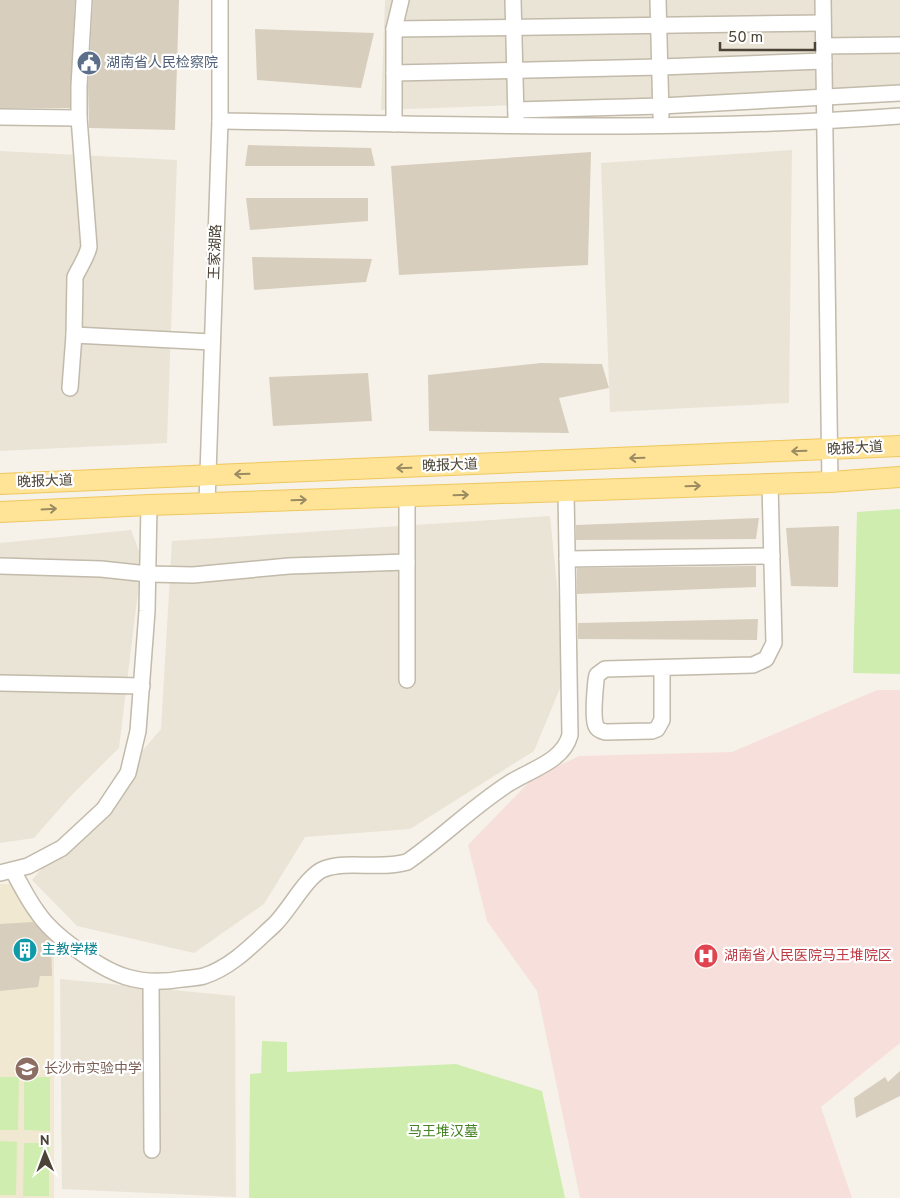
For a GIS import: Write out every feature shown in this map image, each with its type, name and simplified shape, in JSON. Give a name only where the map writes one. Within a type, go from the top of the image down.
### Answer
[{"type":"main road","name":"晚报大道","points":[[0,484],[900,446]]},
{"type":"main road","name":"晚报大道","points":[[0,512],[149,505],[830,482],[900,477]]},
{"type":"street","points":[[70,388],[74,335],[75,277],[86,258],[89,247],[79,118],[84,0]]},
{"type":"street","name":"王家湖路","points":[[207,503],[220,122],[220,0]]},
{"type":"street","points":[[394,124],[394,29],[401,0]]},
{"type":"street","points":[[513,0],[516,125]]},
{"type":"street","points":[[658,0],[661,125]]},
{"type":"street","points":[[823,0],[830,482]]},
{"type":"street","points":[[394,29],[823,23]]},
{"type":"street","points":[[394,73],[660,67],[900,45]]},
{"type":"street","points":[[516,110],[660,106],[900,93]]},
{"type":"street","points":[[220,122],[661,125],[825,122],[900,116]]},
{"type":"street","points":[[0,117],[79,118]]},
{"type":"street","points":[[74,335],[212,342]]},
{"type":"street","points":[[662,668],[662,720],[657,729],[652,731],[606,732],[596,727],[596,680],[601,671],[606,669],[753,665],[766,659],[774,642],[770,484]]},
{"type":"street","points":[[149,505],[147,611],[142,686],[138,731],[128,774],[104,809],[62,848],[28,866],[6,872],[59,937],[89,959],[114,973],[132,979],[151,982],[204,976],[223,967],[241,955],[282,917],[311,877],[323,869],[338,866],[395,866],[407,862],[508,784],[555,757],[568,745],[570,736],[566,491]]},
{"type":"street","points":[[407,496],[407,680]]},
{"type":"street","points":[[567,559],[772,556]]},
{"type":"street","points":[[0,566],[101,568],[148,574],[193,574],[288,566],[407,562]]},
{"type":"street","points":[[0,683],[142,686]]},
{"type":"street","points":[[151,982],[152,1150]]},
{"type":"shaded area","points":[[385,0],[900,0],[900,91],[381,110]]},
{"type":"shaded area","points":[[792,150],[789,403],[610,412],[601,163]]},
{"type":"shaded area","points":[[0,151],[177,160],[167,443],[0,451]]},
{"type":"shaded area","points":[[550,516],[566,674],[534,751],[410,829],[305,837],[264,904],[194,953],[77,926],[32,880],[161,729],[172,541]]},
{"type":"shaded area","points":[[131,530],[142,559],[119,748],[68,799],[34,838],[0,843],[0,543]]},
{"type":"shaded area","name":"湖南省人民医院马王堆院区","points":[[877,690],[900,690],[900,1043],[821,1107],[852,1198],[580,1198],[537,991],[487,921],[468,845],[533,778],[579,756],[732,752]]},
{"type":"shaded area","name":"长沙市实验中学","points":[[0,884],[12,884],[50,921],[54,941],[54,1198],[0,1198]]},
{"type":"shaded area","points":[[60,979],[235,996],[236,1197],[62,1189]]},
{"type":"green space","points":[[900,509],[900,674],[853,673],[857,512]]},
{"type":"green space","name":"马王堆汉墓","points":[[262,1041],[287,1042],[287,1072],[456,1064],[542,1091],[565,1198],[249,1198],[250,1074],[261,1073]]},
{"type":"green space","points":[[0,1077],[19,1077],[18,1130],[0,1130]]},
{"type":"green space","points":[[24,1077],[50,1077],[50,1131],[24,1130]]},
{"type":"green space","points":[[0,1141],[17,1142],[16,1195],[0,1195]]},
{"type":"green space","points":[[24,1143],[49,1143],[49,1196],[23,1196]]},
{"type":"building","points":[[0,0],[75,0],[70,108],[0,108]]},
{"type":"building","points":[[93,0],[179,0],[175,130],[89,128],[88,86]]},
{"type":"building","points":[[255,29],[374,33],[361,88],[257,80]]},
{"type":"building","points":[[248,145],[371,148],[375,166],[245,166]]},
{"type":"building","points":[[591,152],[588,265],[399,275],[391,166]]},
{"type":"building","points":[[246,198],[368,198],[368,221],[250,230]]},
{"type":"building","points":[[252,257],[372,259],[366,282],[254,290]]},
{"type":"building","points":[[541,363],[602,364],[609,388],[559,398],[569,433],[429,431],[428,375]]},
{"type":"building","points":[[368,373],[372,421],[273,426],[269,377]]},
{"type":"building","points":[[759,518],[756,539],[576,540],[576,525]]},
{"type":"building","points":[[839,526],[838,587],[791,586],[786,528]]},
{"type":"building","points":[[756,566],[756,587],[577,594],[577,568]]},
{"type":"building","points":[[758,619],[757,640],[578,639],[578,623]]},
{"type":"building","name":"主教学楼","points":[[33,922],[51,941],[52,976],[40,976],[38,987],[0,991],[0,924]]},
{"type":"building","points":[[900,1071],[900,1096],[856,1118],[854,1098],[885,1077],[888,1082]]},
{"type":"place","name":"湖南省人民检察院","points":[[89,63]]},
{"type":"place","name":"主教学楼","points":[[25,950]]},
{"type":"place","name":"湖南省人民医院马王堆院区","points":[[706,956]]},
{"type":"place","name":"长沙市实验中学","points":[[27,1069]]}]
